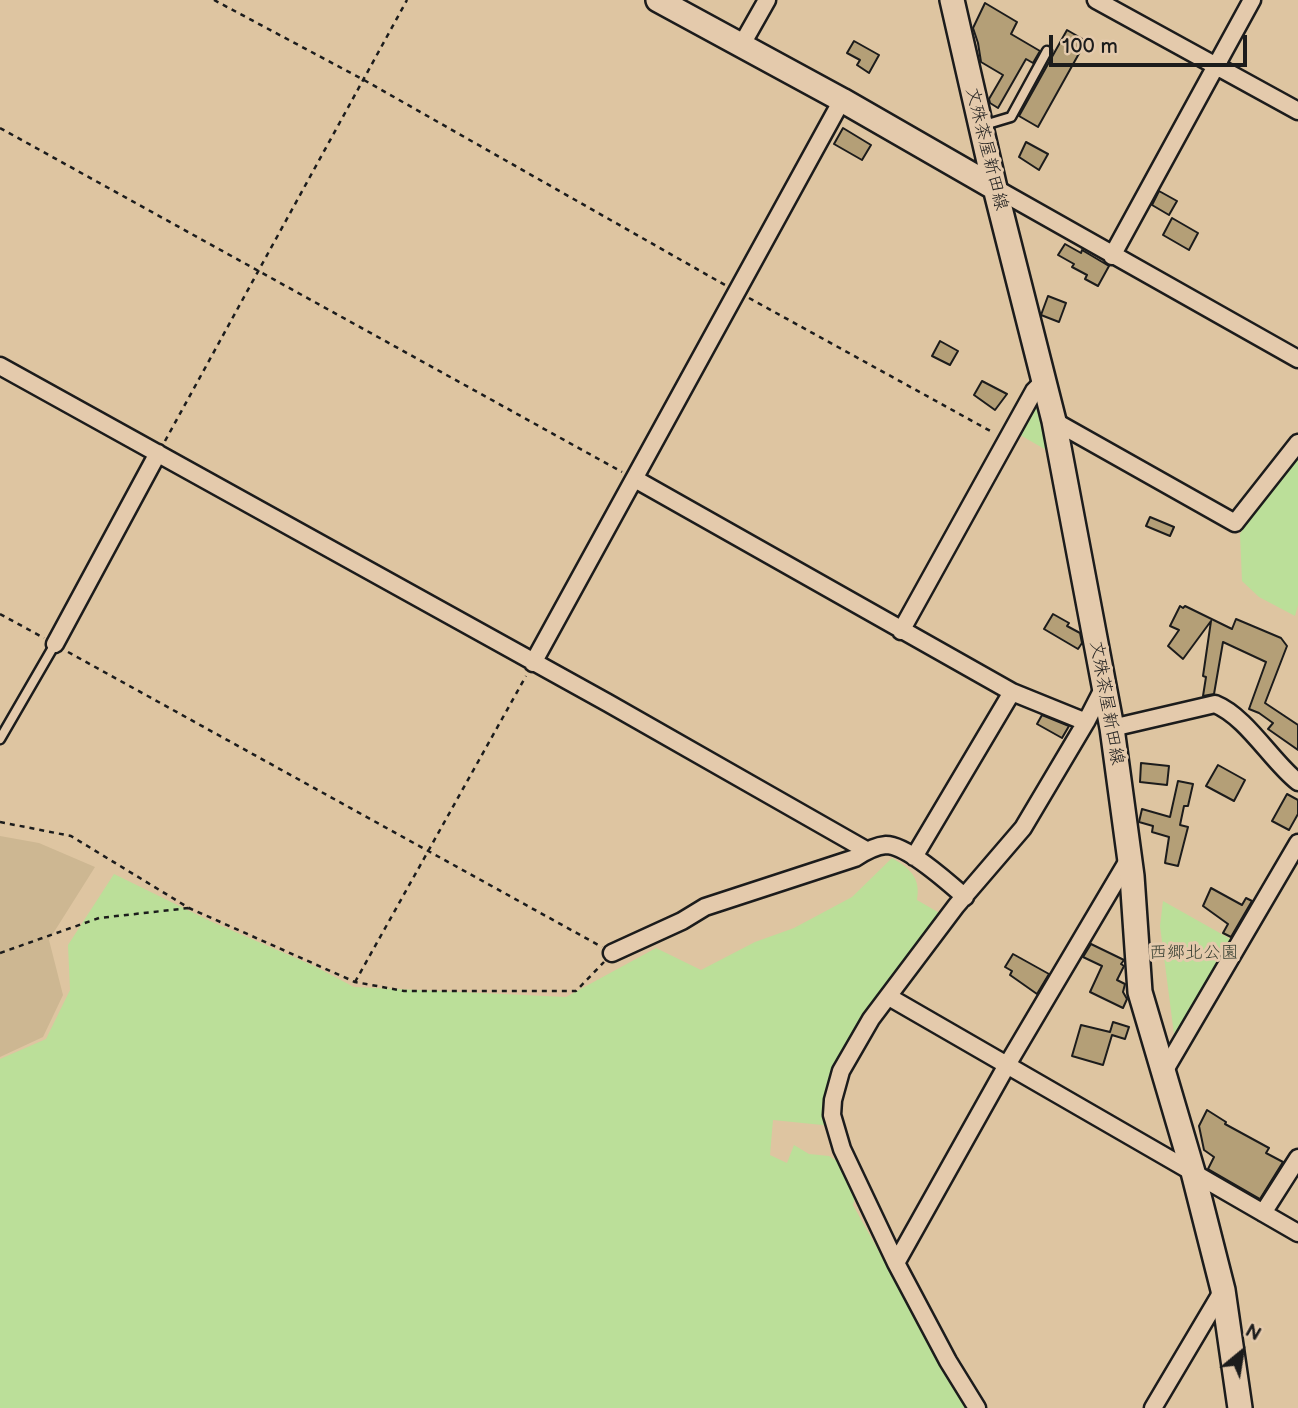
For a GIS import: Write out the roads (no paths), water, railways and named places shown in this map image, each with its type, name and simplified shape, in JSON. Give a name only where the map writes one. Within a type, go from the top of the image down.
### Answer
[{"type":"main road","points":[[658,0],[842,100],[995,188]]},
{"type":"main road","name":"文殊茶屋新田線","points":[[952,0],[995,188],[1054,421],[1112,728],[1130,857],[1140,992],[1165,1070],[1223,1290],[1240,1408]]},
{"type":"street","points":[[741,46],[767,0]]},
{"type":"street","points":[[1096,0],[1298,111]]},
{"type":"street","points":[[1112,256],[1252,0]]},
{"type":"street","points":[[533,663],[842,100]]},
{"type":"street","points":[[995,188],[1298,359]]},
{"type":"street","points":[[0,366],[866,850]]},
{"type":"street","points":[[901,631],[1034,391],[1044,381]]},
{"type":"street","points":[[1054,421],[1235,523],[1298,443]]},
{"type":"street","points":[[55,644],[158,453]]},
{"type":"street","points":[[635,479],[1012,692],[1086,722]]},
{"type":"street","points":[[977,1408],[948,1361],[896,1263],[842,1149],[832,1115],[833,1100],[841,1071],[871,1019],[965,897],[1023,828],[1104,687]]},
{"type":"street","points":[[914,857],[1012,692]]},
{"type":"street","points":[[1112,728],[1215,704],[1226,710],[1255,736],[1298,782]]},
{"type":"street","points":[[1165,1070],[1203,996],[1298,843]]},
{"type":"street","points":[[612,953],[682,921],[705,907],[855,858],[866,850],[888,845],[934,869],[965,897]]},
{"type":"street","points":[[896,1263],[1007,1065],[1130,857]]},
{"type":"street","points":[[889,997],[1298,1233]]},
{"type":"street","points":[[1263,1213],[1298,1158]]},
{"type":"street","points":[[1153,1408],[1223,1290]]},
{"type":"lane","points":[[980,126],[1011,117],[1047,51]]},
{"type":"lane","points":[[0,738],[55,644]]},
{"type":"park label","name":"西郷北公園","points":[[1194,953]]}]
